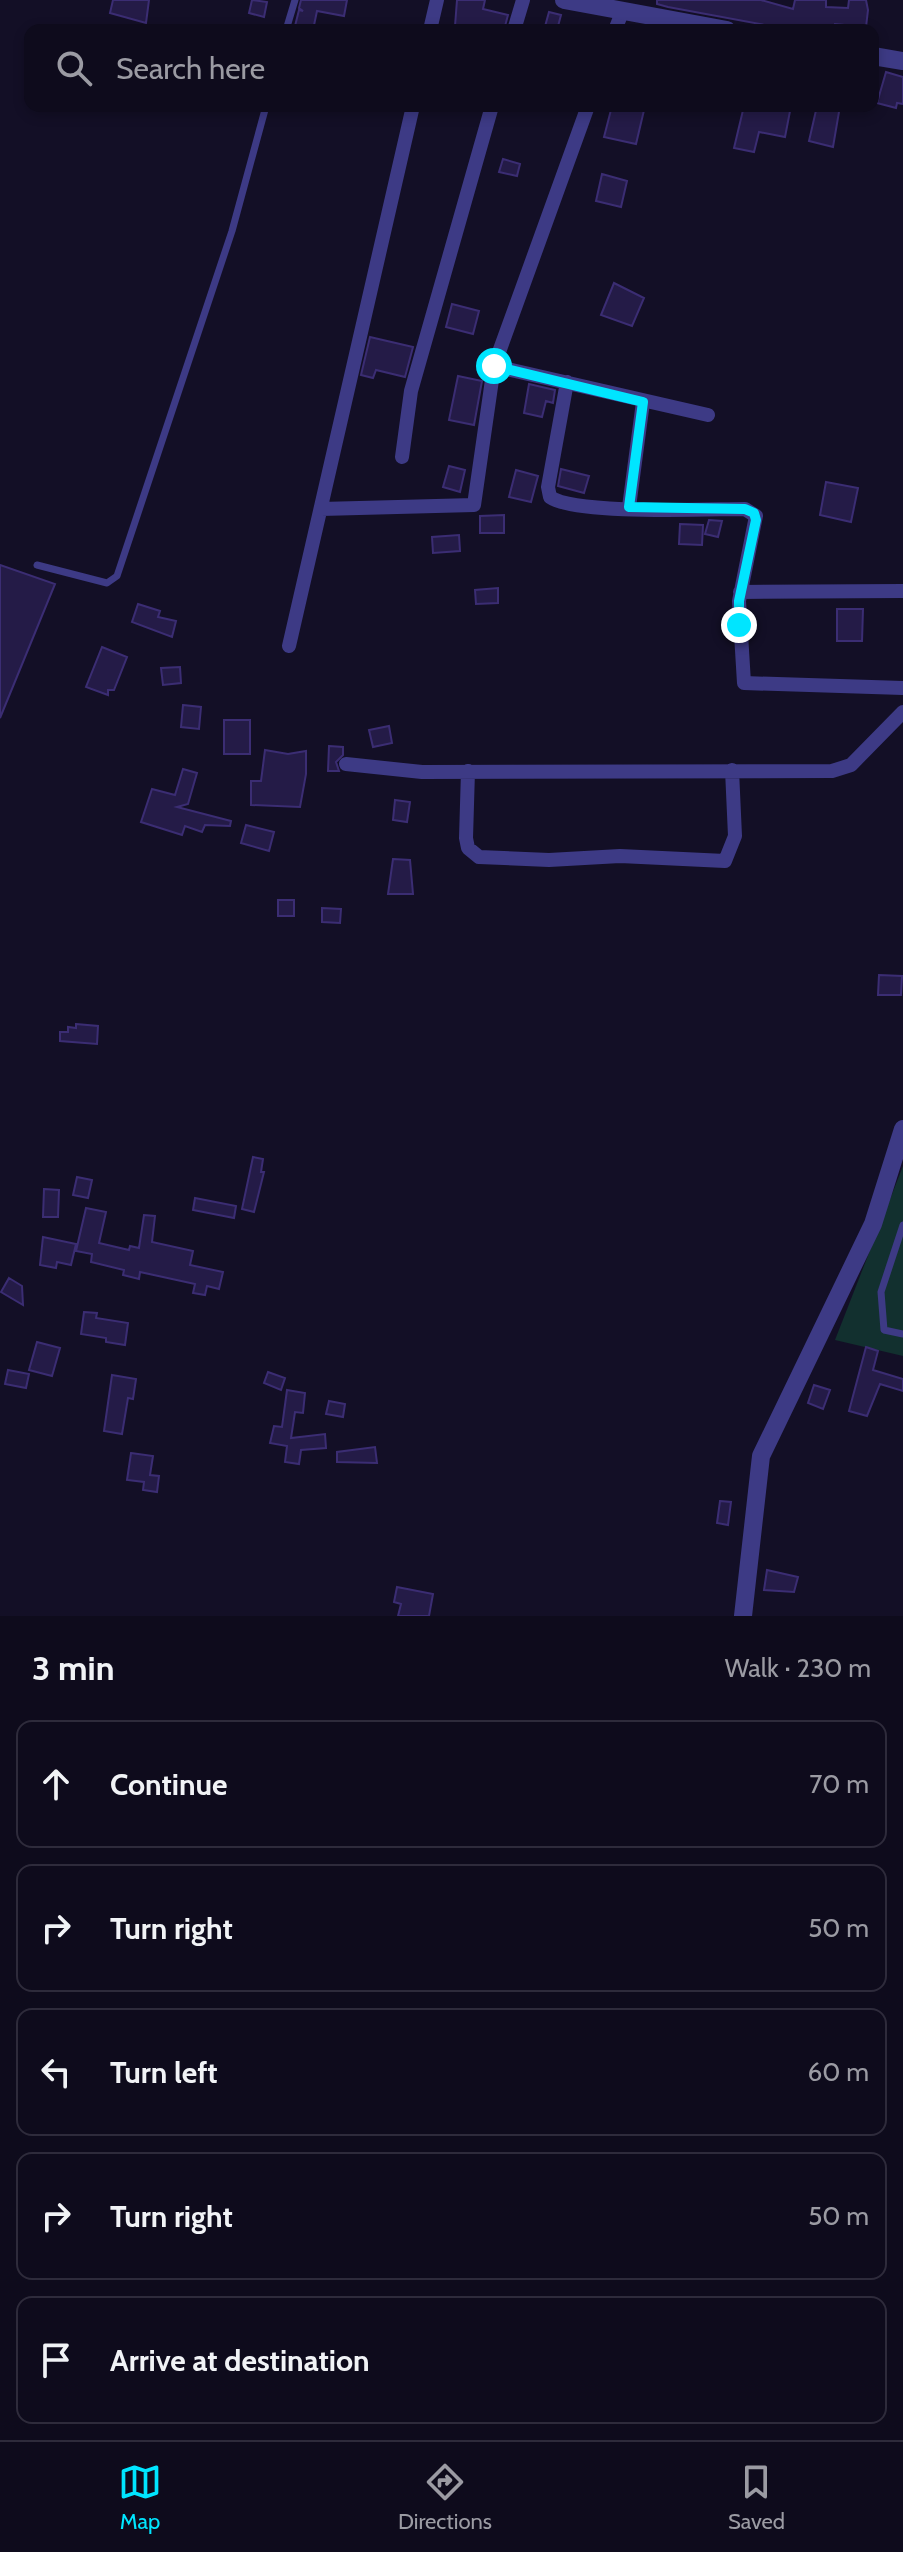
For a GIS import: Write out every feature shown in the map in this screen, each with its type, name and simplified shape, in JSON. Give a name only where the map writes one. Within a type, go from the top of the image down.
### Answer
[{"type":"street","points":[[431,24],[437,0]]},
{"type":"street","points":[[516,24],[523,0]]},
{"type":"street","points":[[564,0],[696,24]]},
{"type":"street","points":[[617,24],[623,10]]},
{"type":"street","points":[[879,57],[903,61]]},
{"type":"street","points":[[289,646],[412,112]]},
{"type":"street","points":[[402,457],[411,391],[490,112]]},
{"type":"street","points":[[321,509],[474,505],[494,366],[586,112]]},
{"type":"street","points":[[494,366],[708,415]]},
{"type":"street","points":[[567,382],[548,487],[550,497],[564,504],[745,509],[754,513],[756,520],[740,592],[739,625],[744,683],[903,688]]},
{"type":"street","points":[[629,507],[643,402]]},
{"type":"street","points":[[740,592],[903,591]]},
{"type":"street","points":[[346,764],[422,772],[832,771],[851,765],[903,712]]},
{"type":"street","points":[[468,771],[466,838],[468,848],[479,857],[549,860],[620,856],[725,861],[735,836],[732,770]]},
{"type":"street","points":[[743,1616],[761,1456],[873,1224],[902,1137]]},
{"type":"lane","points":[[288,24],[295,0]]},
{"type":"lane","points":[[37,565],[107,583],[117,576],[232,231],[264,112]]},
{"type":"lane","points":[[903,1225],[881,1292],[884,1330],[903,1334]]},
{"type":"green space","points":[[903,1166],[903,1356],[835,1340]]},
{"type":"building","points":[[113,0],[149,0],[146,23],[110,13]]},
{"type":"building","points":[[252,0],[267,2],[264,17],[249,13]]},
{"type":"building","points":[[301,0],[347,0],[344,16],[317,11],[314,24],[296,24],[299,10],[303,11],[299,8]]},
{"type":"building","points":[[457,0],[485,0],[483,9],[508,15],[506,24],[455,24]]},
{"type":"building","points":[[657,0],[761,0],[793,9],[795,0],[826,0],[826,7],[848,8],[849,0],[866,0],[868,10],[866,24],[760,24],[657,4]]},
{"type":"building","points":[[549,12],[561,15],[559,24],[546,24]]},
{"type":"building","points":[[886,72],[903,77],[903,104],[897,103],[896,108],[879,104]]},
{"type":"building","points":[[610,112],[644,112],[636,144],[604,137]]},
{"type":"building","points":[[743,112],[790,112],[785,137],[759,132],[754,152],[734,148]]},
{"type":"building","points":[[816,112],[839,112],[833,147],[809,141]]},
{"type":"building","points":[[503,159],[520,164],[517,176],[499,172]]},
{"type":"building","points":[[602,174],[627,181],[621,207],[596,201]]},
{"type":"building","points":[[614,283],[644,298],[632,326],[601,315]]},
{"type":"building","points":[[452,304],[479,311],[473,334],[446,327]]},
{"type":"building","points":[[370,337],[413,347],[405,377],[376,370],[373,378],[361,375]]},
{"type":"building","points":[[458,376],[482,381],[474,425],[449,420]]},
{"type":"building","points":[[529,384],[555,390],[553,403],[546,401],[542,417],[524,413]]},
{"type":"building","points":[[449,466],[465,470],[460,492],[443,487]]},
{"type":"building","points":[[561,469],[589,476],[584,493],[558,486]]},
{"type":"building","points":[[516,470],[538,476],[531,502],[509,497]]},
{"type":"building","points":[[826,482],[858,488],[851,522],[820,515]]},
{"type":"building","points":[[504,515],[504,533],[480,533],[480,516]]},
{"type":"building","points":[[709,520],[722,521],[718,537],[705,534]]},
{"type":"building","points":[[680,524],[703,525],[702,545],[679,544]]},
{"type":"building","points":[[459,535],[460,551],[433,553],[432,537]]},
{"type":"building","points":[[0,565],[55,584],[0,718]]},
{"type":"building","points":[[498,588],[498,603],[476,604],[475,590]]},
{"type":"building","points":[[138,604],[160,611],[158,617],[176,621],[172,637],[132,622]]},
{"type":"building","points":[[837,609],[863,609],[862,641],[837,641]]},
{"type":"building","points":[[102,647],[127,657],[114,690],[108,690],[108,695],[86,687]]},
{"type":"building","points":[[180,667],[181,683],[163,685],[161,668]]},
{"type":"building","points":[[183,705],[201,707],[199,729],[181,727]]},
{"type":"building","points":[[224,720],[250,720],[250,754],[224,754]]},
{"type":"building","points":[[389,726],[392,743],[373,747],[369,730]]},
{"type":"building","points":[[329,746],[343,747],[343,755],[336,762],[339,771],[328,771]]},
{"type":"building","points":[[265,750],[288,754],[306,751],[306,774],[300,807],[251,805],[251,781],[261,781]]},
{"type":"building","points":[[183,769],[197,773],[188,804],[177,807],[231,821],[230,826],[205,825],[202,832],[185,826],[182,835],[141,822],[152,789],[175,795]]},
{"type":"building","points":[[395,800],[410,802],[407,822],[393,820]]},
{"type":"building","points":[[246,825],[274,832],[269,851],[241,843]]},
{"type":"building","points":[[393,859],[410,860],[413,894],[388,894]]},
{"type":"building","points":[[278,900],[294,900],[294,916],[278,916]]},
{"type":"building","points":[[322,908],[341,909],[340,923],[322,922]]},
{"type":"building","points":[[879,975],[902,976],[901,995],[878,995]]},
{"type":"building","points":[[76,1024],[98,1026],[97,1044],[60,1041],[60,1032],[68,1032],[68,1027],[76,1028]]},
{"type":"building","points":[[253,1157],[263,1159],[261,1172],[264,1172],[254,1212],[242,1209]]},
{"type":"building","points":[[77,1177],[92,1180],[88,1198],[73,1195]]},
{"type":"building","points":[[44,1189],[59,1190],[58,1217],[43,1217]]},
{"type":"building","points":[[195,1198],[236,1206],[234,1218],[193,1210]]},
{"type":"building","points":[[86,1208],[106,1212],[99,1243],[129,1250],[130,1246],[139,1248],[144,1215],[155,1216],[152,1242],[193,1251],[190,1265],[223,1272],[219,1289],[207,1286],[205,1295],[193,1293],[195,1284],[140,1272],[139,1279],[123,1275],[124,1270],[91,1262],[92,1254],[76,1251]]},
{"type":"building","points":[[43,1237],[76,1244],[71,1265],[57,1262],[56,1268],[40,1265]]},
{"type":"building","points":[[9,1278],[22,1286],[23,1305],[1,1292]]},
{"type":"building","points":[[84,1312],[97,1313],[96,1318],[128,1323],[125,1345],[81,1334]]},
{"type":"building","points":[[37,1342],[60,1348],[52,1376],[29,1370]]},
{"type":"building","points":[[866,1347],[878,1351],[873,1370],[903,1379],[903,1391],[880,1384],[867,1416],[849,1411]]},
{"type":"building","points":[[8,1370],[29,1374],[26,1388],[5,1384]]},
{"type":"building","points":[[268,1372],[285,1378],[281,1390],[264,1383]]},
{"type":"building","points":[[112,1375],[136,1379],[133,1399],[128,1398],[122,1434],[104,1431]]},
{"type":"building","points":[[814,1385],[830,1390],[823,1409],[808,1403]]},
{"type":"building","points":[[287,1390],[305,1393],[303,1413],[295,1412],[291,1438],[325,1434],[326,1448],[301,1450],[299,1464],[285,1462],[287,1446],[270,1443],[274,1426],[282,1427]]},
{"type":"building","points":[[329,1401],[345,1404],[343,1417],[326,1414]]},
{"type":"building","points":[[375,1447],[377,1463],[337,1462],[337,1452]]},
{"type":"building","points":[[131,1453],[153,1456],[150,1475],[159,1476],[157,1492],[143,1490],[144,1482],[127,1480]]},
{"type":"building","points":[[720,1501],[731,1502],[728,1525],[717,1523]]},
{"type":"building","points":[[767,1570],[798,1577],[794,1592],[764,1590]]},
{"type":"building","points":[[397,1587],[433,1594],[429,1616],[398,1616],[401,1604],[394,1602]]},
{"type":"route","points":[[494,366],[643,402],[629,507],[745,509],[754,513],[755,528],[747,551],[739,601],[739,625]]}]
